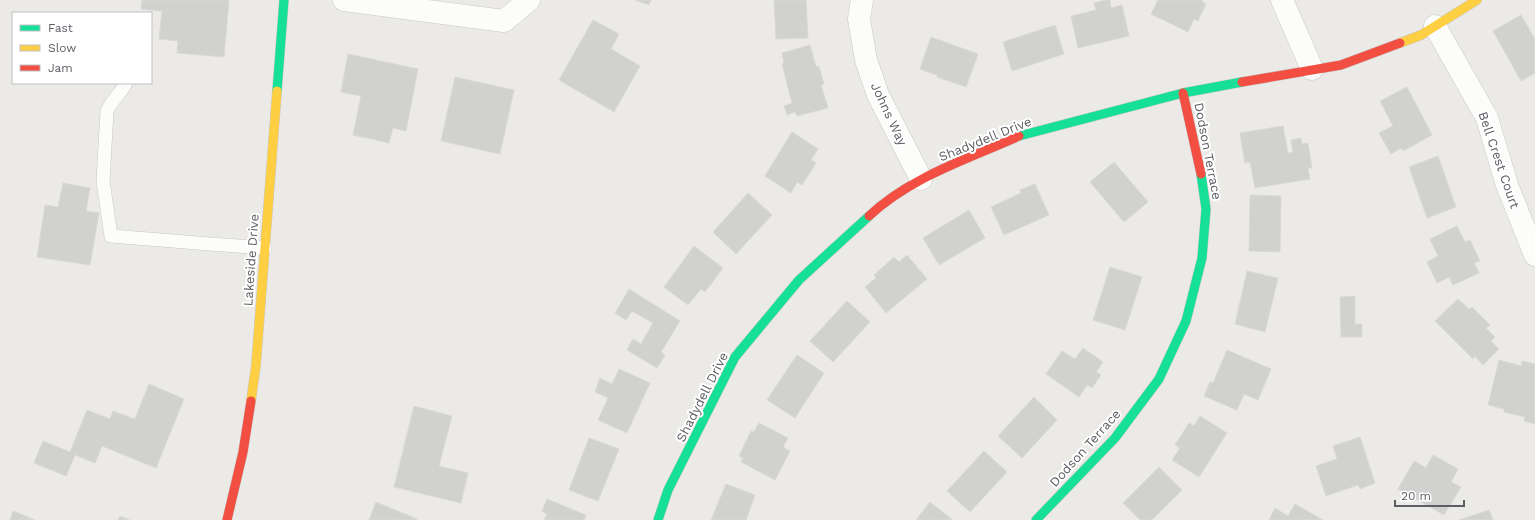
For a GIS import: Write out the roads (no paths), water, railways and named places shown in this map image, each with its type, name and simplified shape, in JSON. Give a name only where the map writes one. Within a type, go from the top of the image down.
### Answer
[{"type":"street","name":"Lakeside Drive","points":[[227,520],[243,452],[256,365],[284,0]]},
{"type":"street","points":[[344,0],[504,21],[529,0]]},
{"type":"street","name":"Johns Way","points":[[862,0],[859,19],[866,60],[878,96],[921,179]]},
{"type":"street","points":[[1282,0],[1312,69]]},
{"type":"street","name":"Shadydell Drive","points":[[658,520],[668,490],[735,357],[799,280],[879,206],[921,179],[1020,136],[1183,93],[1341,65],[1421,35],[1477,0]]},
{"type":"street","name":"Bell Crest Court","points":[[1435,26],[1487,118],[1507,185],[1535,255]]},
{"type":"street","name":"Dodson Terrace","points":[[1036,520],[1119,432],[1159,379],[1186,321],[1202,258],[1206,209],[1199,163],[1183,93]]},
{"type":"lane","points":[[125,84],[107,111],[103,181],[111,236],[265,248]]}]
